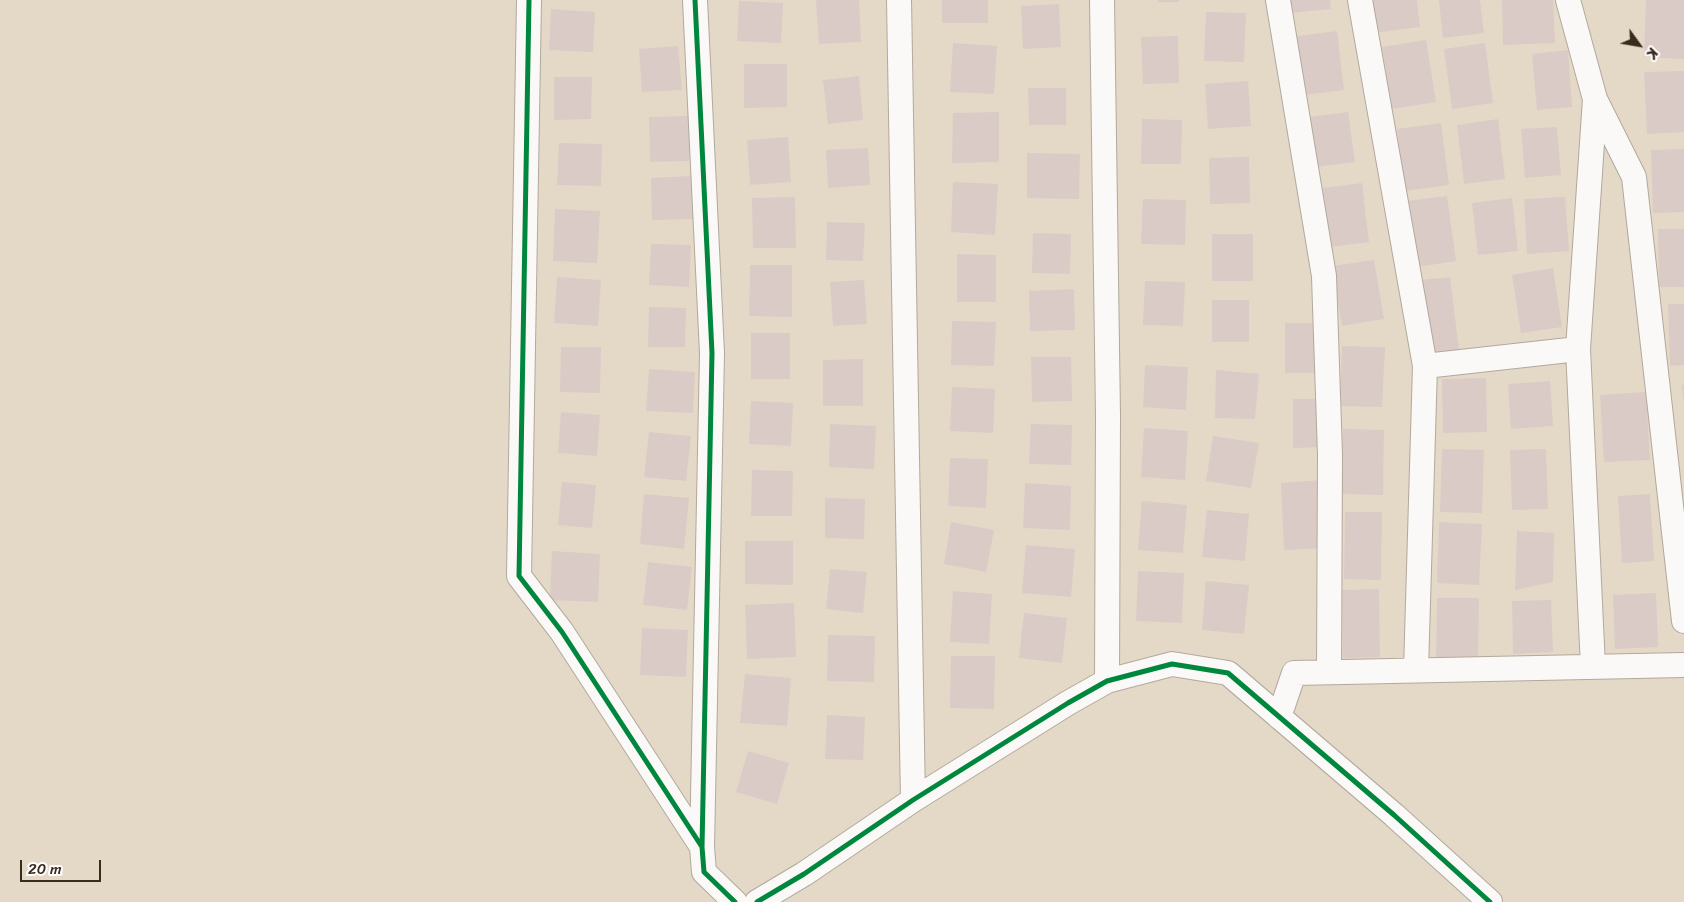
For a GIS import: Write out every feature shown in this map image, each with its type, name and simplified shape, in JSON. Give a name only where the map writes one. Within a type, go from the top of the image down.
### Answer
[{"type":"street","points":[[529,0],[519,576],[562,632],[702,847]]},
{"type":"street","points":[[695,0],[712,353],[702,847],[704,872],[735,902]]},
{"type":"street","points":[[899,0],[913,800]]},
{"type":"street","points":[[1102,0],[1108,415],[1107,681]]},
{"type":"street","points":[[1278,0],[1324,276],[1330,456],[1329,672]]},
{"type":"street","points":[[1360,0],[1425,366],[1416,670]]},
{"type":"street","points":[[1568,0],[1595,99],[1634,177],[1684,621]]},
{"type":"street","points":[[1593,667],[1578,349],[1595,99]]},
{"type":"street","points":[[1425,366],[1578,349]]},
{"type":"street","points":[[757,902],[804,874],[913,800],[1107,681],[1172,664],[1228,673],[1394,815],[1490,902]]},
{"type":"street","points":[[1279,717],[1294,673],[1684,665]]},
{"type":"building","points":[[816,0],[859,0],[861,42],[819,44]]},
{"type":"building","points":[[942,0],[988,0],[988,23],[942,23]]},
{"type":"building","points":[[1158,0],[1179,0],[1179,2],[1158,2]]},
{"type":"building","points":[[1289,0],[1330,0],[1331,9],[1290,13]]},
{"type":"building","points":[[1369,0],[1417,0],[1420,27],[1373,33]]},
{"type":"building","points":[[1439,0],[1480,0],[1484,33],[1443,38]]},
{"type":"building","points":[[1502,0],[1553,0],[1555,43],[1503,45]]},
{"type":"building","points":[[1646,0],[1684,0],[1684,59],[1644,57]]},
{"type":"building","points":[[739,1],[783,3],[781,43],[737,41]]},
{"type":"building","points":[[1059,4],[1061,47],[1023,49],[1021,6]]},
{"type":"building","points":[[551,9],[595,12],[593,52],[549,50]]},
{"type":"building","points":[[1206,12],[1246,13],[1244,62],[1204,61]]},
{"type":"building","points":[[1337,31],[1344,90],[1304,95],[1297,36]]},
{"type":"building","points":[[1178,36],[1179,83],[1143,84],[1141,37]]},
{"type":"building","points":[[1426,40],[1436,102],[1392,109],[1382,47]]},
{"type":"building","points":[[953,43],[997,46],[994,94],[950,92]]},
{"type":"building","points":[[1485,43],[1493,103],[1452,109],[1444,49]]},
{"type":"building","points":[[678,46],[682,90],[642,92],[639,49]]},
{"type":"building","points":[[1568,50],[1572,107],[1537,110],[1532,54]]},
{"type":"building","points":[[744,64],[787,64],[787,107],[744,108]]},
{"type":"building","points":[[1684,71],[1684,132],[1647,134],[1644,72]]},
{"type":"building","points":[[859,76],[863,120],[828,124],[823,80]]},
{"type":"building","points":[[554,77],[592,77],[591,119],[554,120]]},
{"type":"building","points":[[1248,81],[1251,126],[1208,129],[1205,84]]},
{"type":"building","points":[[1028,88],[1066,88],[1066,125],[1029,125]]},
{"type":"building","points":[[999,112],[999,162],[952,163],[953,113]]},
{"type":"building","points":[[1348,112],[1355,162],[1317,167],[1310,117]]},
{"type":"building","points":[[689,116],[689,161],[650,162],[649,117]]},
{"type":"building","points":[[1142,119],[1182,120],[1181,164],[1141,164]]},
{"type":"building","points":[[1498,119],[1505,179],[1464,184],[1457,125]]},
{"type":"building","points":[[1441,123],[1449,185],[1405,191],[1397,129]]},
{"type":"building","points":[[1557,127],[1561,175],[1525,178],[1521,129]]},
{"type":"building","points":[[788,137],[791,182],[750,185],[747,140]]},
{"type":"building","points":[[559,143],[602,144],[601,186],[557,185]]},
{"type":"building","points":[[868,148],[870,185],[828,188],[826,150]]},
{"type":"building","points":[[1684,149],[1684,212],[1653,213],[1651,150]]},
{"type":"building","points":[[1027,153],[1080,154],[1079,199],[1027,198]]},
{"type":"building","points":[[1249,157],[1250,203],[1210,204],[1209,158]]},
{"type":"building","points":[[691,176],[693,219],[652,220],[651,178]]},
{"type":"building","points":[[953,182],[998,184],[995,235],[951,232]]},
{"type":"building","points":[[1362,183],[1369,242],[1330,247],[1323,188]]},
{"type":"building","points":[[1447,196],[1456,261],[1417,267],[1407,201]]},
{"type":"building","points":[[795,197],[796,248],[753,248],[752,198]]},
{"type":"building","points":[[1565,197],[1569,251],[1527,254],[1524,199]]},
{"type":"building","points":[[1512,198],[1518,251],[1478,255],[1472,203]]},
{"type":"building","points":[[1143,199],[1186,200],[1185,245],[1141,244]]},
{"type":"building","points":[[555,209],[600,211],[597,263],[553,261]]},
{"type":"building","points":[[827,222],[865,223],[863,261],[826,260]]},
{"type":"building","points":[[1658,229],[1684,229],[1684,287],[1659,287]]},
{"type":"building","points":[[1033,233],[1071,234],[1070,274],[1032,273]]},
{"type":"building","points":[[1212,234],[1253,234],[1253,281],[1212,281]]},
{"type":"building","points":[[651,244],[691,245],[689,287],[649,285]]},
{"type":"building","points":[[957,254],[996,255],[996,302],[957,302]]},
{"type":"building","points":[[1374,260],[1384,319],[1342,326],[1332,266]]},
{"type":"building","points":[[750,265],[792,265],[792,317],[749,316]]},
{"type":"building","points":[[1553,268],[1562,327],[1521,333],[1512,275]]},
{"type":"building","points":[[557,277],[601,280],[598,326],[554,323]]},
{"type":"building","points":[[1450,277],[1459,350],[1429,353],[1420,280]]},
{"type":"building","points":[[864,280],[867,324],[833,326],[830,282]]},
{"type":"building","points":[[1145,281],[1185,282],[1183,326],[1143,325]]},
{"type":"building","points":[[1074,289],[1075,330],[1030,331],[1029,291]]},
{"type":"building","points":[[1212,300],[1249,300],[1249,342],[1212,342]]},
{"type":"building","points":[[1668,304],[1684,304],[1684,365],[1670,366]]},
{"type":"building","points":[[649,307],[686,308],[685,347],[648,347]]},
{"type":"building","points":[[952,321],[996,322],[994,366],[951,365]]},
{"type":"building","points":[[1285,323],[1318,323],[1319,373],[1285,373]]},
{"type":"building","points":[[751,333],[790,333],[790,379],[751,379]]},
{"type":"building","points":[[1342,346],[1385,347],[1382,407],[1340,406]]},
{"type":"building","points":[[561,347],[601,347],[600,393],[560,392]]},
{"type":"building","points":[[1031,357],[1071,357],[1072,401],[1032,402]]},
{"type":"building","points":[[863,359],[863,406],[823,406],[823,360]]},
{"type":"building","points":[[1145,365],[1188,367],[1186,410],[1143,407]]},
{"type":"building","points":[[649,369],[695,372],[693,413],[646,411]]},
{"type":"building","points":[[1216,370],[1259,374],[1255,419],[1215,418]]},
{"type":"building","points":[[1486,378],[1487,432],[1443,433],[1442,379]]},
{"type":"building","points":[[1550,381],[1553,426],[1511,429],[1508,384]]},
{"type":"building","points":[[1682,385],[1684,385],[1684,399],[1683,399]]},
{"type":"building","points":[[952,387],[995,389],[993,433],[950,431]]},
{"type":"building","points":[[1646,392],[1650,460],[1604,462],[1600,395]]},
{"type":"building","points":[[1293,399],[1321,399],[1321,447],[1293,448]]},
{"type":"building","points":[[751,401],[793,403],[791,446],[749,444]]},
{"type":"building","points":[[561,412],[600,415],[597,456],[558,453]]},
{"type":"building","points":[[830,424],[876,426],[874,469],[829,467]]},
{"type":"building","points":[[1031,424],[1072,425],[1071,465],[1029,464]]},
{"type":"building","points":[[1144,428],[1188,431],[1185,480],[1141,477]]},
{"type":"building","points":[[1343,429],[1384,430],[1383,495],[1342,494]]},
{"type":"building","points":[[649,432],[691,436],[686,481],[644,477]]},
{"type":"building","points":[[1213,436],[1259,443],[1251,488],[1206,481]]},
{"type":"building","points":[[1442,449],[1484,450],[1482,513],[1440,512]]},
{"type":"building","points":[[1546,449],[1548,509],[1512,510],[1510,450]]},
{"type":"building","points":[[950,458],[988,459],[986,508],[948,506]]},
{"type":"building","points":[[752,470],[793,471],[792,516],[751,516]]},
{"type":"building","points":[[1322,480],[1326,548],[1284,550],[1281,483]]},
{"type":"building","points":[[562,482],[596,485],[592,528],[558,525]]},
{"type":"building","points":[[1025,483],[1071,486],[1070,530],[1023,528]]},
{"type":"building","points":[[644,494],[689,498],[684,549],[640,544]]},
{"type":"building","points":[[1650,494],[1654,561],[1622,563],[1618,496]]},
{"type":"building","points":[[825,498],[865,499],[864,539],[825,538]]},
{"type":"building","points":[[1142,501],[1187,505],[1183,553],[1138,550]]},
{"type":"building","points":[[1207,510],[1249,514],[1245,561],[1202,557]]},
{"type":"building","points":[[1345,512],[1382,512],[1381,580],[1344,579]]},
{"type":"building","points":[[951,522],[994,530],[986,572],[944,564]]},
{"type":"building","points":[[1439,522],[1482,524],[1479,585],[1437,583]]},
{"type":"building","points":[[1517,531],[1554,533],[1553,582],[1515,590]]},
{"type":"building","points":[[745,541],[793,541],[793,585],[745,584]]},
{"type":"building","points":[[1026,545],[1075,549],[1071,597],[1022,593]]},
{"type":"building","points":[[552,551],[600,554],[598,602],[550,600]]},
{"type":"building","points":[[648,562],[692,567],[687,610],[643,605]]},
{"type":"building","points":[[830,569],[867,572],[863,613],[826,609]]},
{"type":"building","points":[[1138,571],[1184,573],[1182,623],[1136,621]]},
{"type":"building","points":[[1206,581],[1249,585],[1244,634],[1202,630]]},
{"type":"building","points":[[1379,589],[1380,657],[1343,658],[1342,590]]},
{"type":"building","points":[[953,591],[992,594],[989,644],[950,642]]},
{"type":"building","points":[[1656,593],[1658,647],[1615,649],[1613,595]]},
{"type":"building","points":[[1437,598],[1479,598],[1478,662],[1436,662]]},
{"type":"building","points":[[1551,600],[1553,652],[1513,654],[1512,601]]},
{"type":"building","points":[[794,603],[796,657],[747,659],[745,605]]},
{"type":"building","points":[[1024,613],[1067,618],[1062,663],[1019,658]]},
{"type":"building","points":[[642,628],[688,630],[686,677],[640,675]]},
{"type":"building","points":[[828,635],[875,636],[874,682],[827,681]]},
{"type":"building","points":[[951,656],[995,656],[994,709],[950,708]]},
{"type":"building","points":[[745,674],[791,678],[787,726],[740,723]]},
{"type":"building","points":[[827,715],[865,717],[863,760],[825,759]]},
{"type":"building","points":[[748,751],[789,763],[777,804],[736,792]]},
{"type":"cycle path","points":[[529,0],[519,576],[562,632],[702,847],[704,872],[735,902]]},
{"type":"cycle path","points":[[695,0],[712,353],[702,847]]},
{"type":"cycle path","points":[[757,902],[804,874],[913,800],[1068,703],[1107,681],[1172,664],[1228,673],[1394,815],[1490,902]]}]
